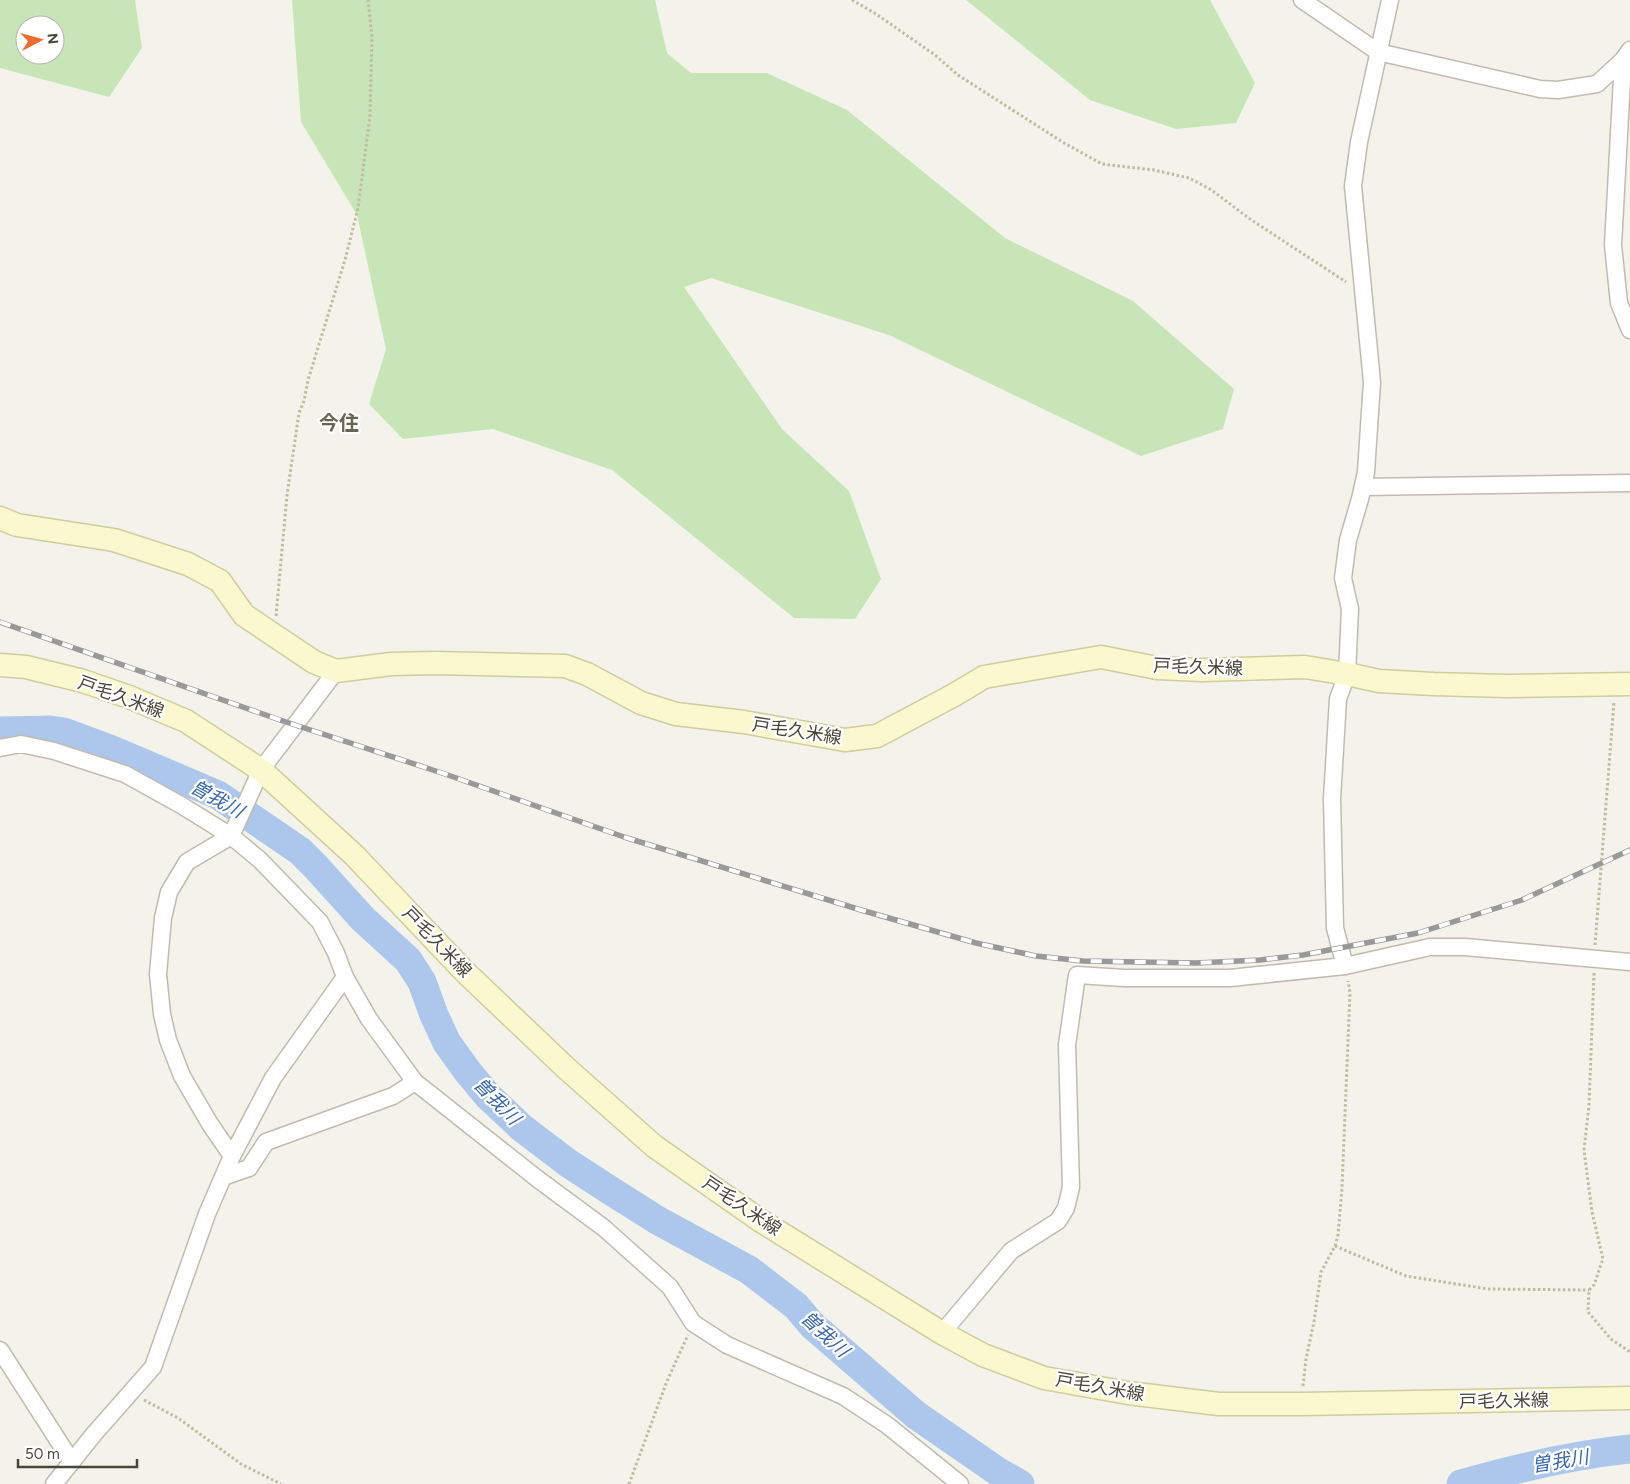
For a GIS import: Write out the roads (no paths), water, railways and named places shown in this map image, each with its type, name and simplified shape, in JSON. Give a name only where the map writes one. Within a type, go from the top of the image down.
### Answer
[{"type":"main road","points":[[0,518],[17,524],[114,540],[188,564],[220,582],[244,615],[314,662],[336,671]]},
{"type":"main road","name":"戸毛久米線","points":[[336,671],[391,664],[426,663],[564,666],[587,674],[641,703],[676,714],[744,722],[846,740],[877,736],[984,677],[1101,657],[1157,668],[1202,670],[1305,667],[1379,681],[1433,684],[1506,686],[1620,684]]},
{"type":"main road","name":"戸毛久米線","points":[[0,665],[26,667],[83,681],[129,697],[186,721],[262,770],[354,855],[484,990],[566,1068],[654,1146],[761,1220],[942,1333],[983,1355],[1044,1378],[1128,1393],[1219,1404],[1630,1398]]},
{"type":"street","points":[[1302,0],[1378,52],[1540,89],[1558,90],[1598,84],[1627,55]]},
{"type":"street","points":[[1345,966],[1334,928],[1332,799],[1338,699],[1347,674],[1350,609],[1343,578],[1348,540],[1366,472],[1372,382],[1353,186],[1359,142],[1390,0]]},
{"type":"street","points":[[1627,55],[1623,187],[1613,245],[1620,303],[1630,330]]},
{"type":"street","points":[[1363,487],[1630,483]]},
{"type":"street","points":[[232,1156],[210,1124],[182,1076],[168,1040],[162,1014],[158,974],[163,918],[169,892],[187,862],[231,836],[262,770],[336,671]]},
{"type":"street","points":[[0,748],[21,744],[46,749],[125,774],[181,805],[231,836],[260,860],[320,922],[336,953],[345,977],[369,1019],[415,1082],[539,1180],[604,1228],[670,1287],[693,1323],[728,1345],[843,1396],[887,1425],[960,1484]]},
{"type":"street","points":[[942,1333],[1011,1252],[1058,1221],[1066,1208],[1070,1187],[1066,1045],[1077,975],[1124,978],[1230,978],[1345,966],[1430,947],[1465,947],[1630,962]]},
{"type":"street","points":[[54,1484],[153,1367],[207,1214],[232,1156],[273,1078],[345,977]]},
{"type":"street","points":[[223,1177],[249,1168],[266,1142],[393,1096],[415,1082]]},
{"type":"street","points":[[0,1350],[72,1462]]},
{"type":"waterway","name":"曽我川","points":[[0,731],[50,730],[64,732],[110,749],[218,795],[300,851],[363,919],[408,960],[422,982],[447,1043],[488,1096],[522,1128],[568,1163],[657,1220],[749,1270],[796,1306],[812,1325],[916,1415],[997,1471],[1020,1484]]},
{"type":"waterway","name":"曽我川","points":[[1461,1484],[1545,1463],[1630,1449]]},
{"type":"railway","points":[[0,622],[624,837],[861,910],[976,943],[1036,956],[1083,961],[1196,963],[1260,960],[1303,955],[1418,933],[1522,900],[1630,850]]},
{"type":"district","name":"今住","points":[[339,423]]}]
